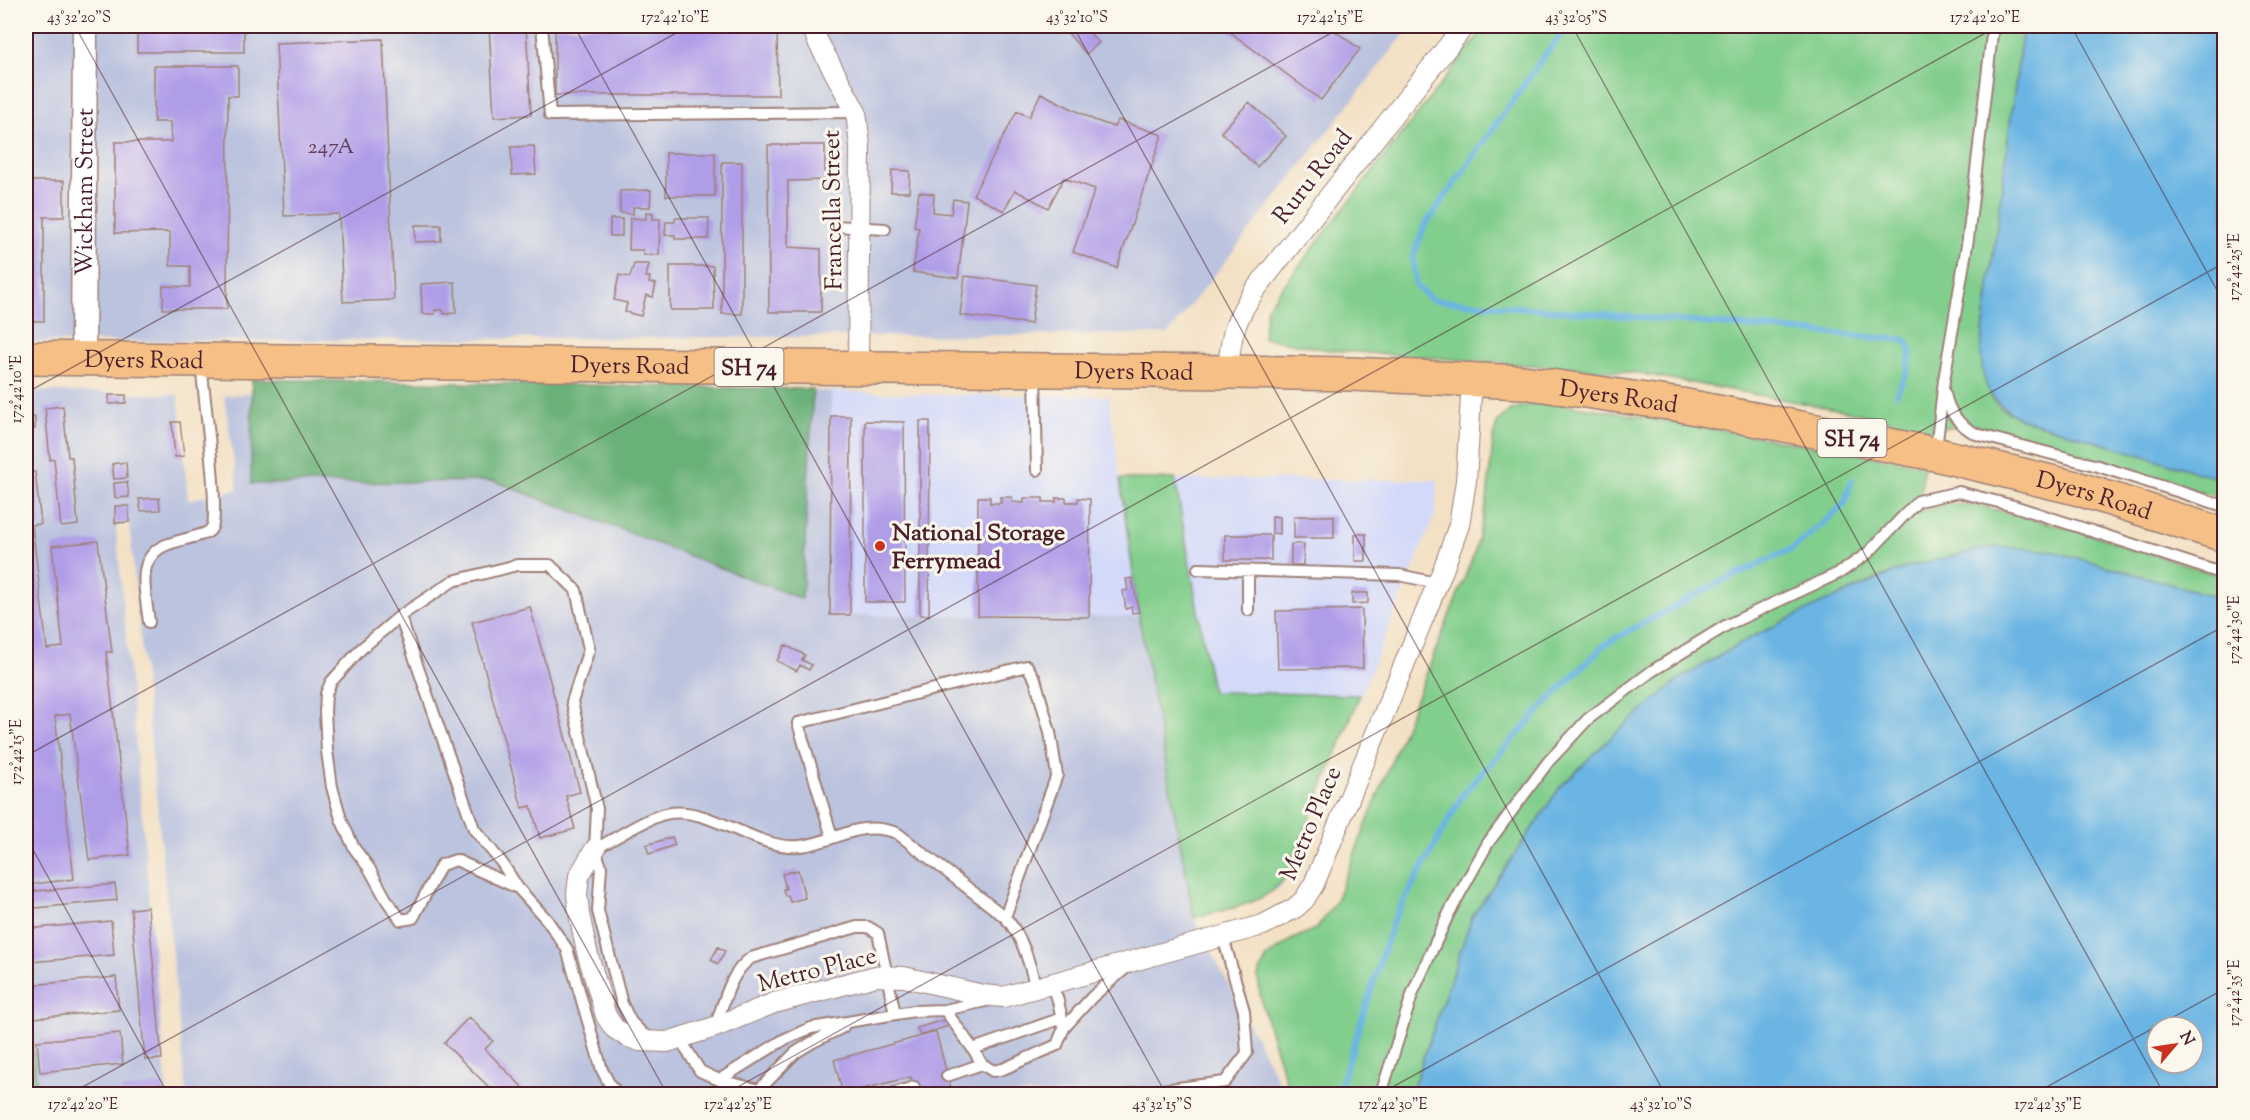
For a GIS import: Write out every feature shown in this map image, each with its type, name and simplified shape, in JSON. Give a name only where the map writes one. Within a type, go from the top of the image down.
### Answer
[{"type":"highway","name":"Dyers Road","points":[[26,358],[1228,372],[1523,382],[1681,405],[1935,454],[2076,488],[2224,535]]},
{"type":"street","name":"Wickham Street","points":[[82,358],[85,26]]},
{"type":"street","name":"Francella Street","points":[[813,26],[817,40],[856,112],[860,146],[858,369]]},
{"type":"street","name":"Ruru Road","points":[[1228,372],[1232,334],[1237,318],[1254,290],[1464,26]]},
{"type":"street","name":"Metro Place","points":[[595,849],[579,876],[577,894],[587,952],[606,1016],[614,1028],[640,1041],[673,1040],[715,1027],[774,1003],[857,980],[888,975],[1003,997],[1223,937],[1282,917],[1304,900],[1314,884],[1459,525],[1466,481],[1472,379]]},
{"type":"lane","points":[[542,26],[550,115],[856,112]]},
{"type":"lane","points":[[1935,454],[1944,380],[1968,239],[1993,26]]},
{"type":"lane","points":[[835,226],[885,228]]},
{"type":"lane","points":[[149,622],[144,572],[146,561],[156,550],[165,545],[209,532],[214,525],[214,501],[201,359]]},
{"type":"lane","points":[[1035,371],[1037,470]]},
{"type":"lane","points":[[1944,380],[1949,410],[1964,428],[1976,434],[2098,466],[2224,506]]},
{"type":"lane","points":[[1381,1095],[1413,992],[1449,914],[1488,843],[1548,762],[1588,719],[1652,671],[1727,625],[1840,572],[1868,553],[1918,501],[1959,492],[2014,506],[2224,574]]},
{"type":"lane","name":"Metro Place","points":[[518,888],[456,860],[441,866],[413,918],[402,920],[386,899],[347,834],[332,787],[327,751],[326,694],[331,682],[361,649],[400,616],[453,581],[517,565],[550,565],[576,590],[589,649],[572,702],[597,809],[595,849]]},
{"type":"lane","points":[[1198,569],[1399,575],[1437,583]]},
{"type":"lane","points":[[1248,571],[1248,610]]},
{"type":"lane","points":[[400,616],[474,829],[502,863],[518,888],[547,920],[567,949],[602,1070],[618,1095]]},
{"type":"lane","points":[[832,837],[798,723],[1027,666],[1035,679],[1050,732],[1057,775],[1005,917]]},
{"type":"lane","points":[[595,849],[665,814],[688,812],[776,844],[799,846],[857,829],[881,827],[897,833],[1005,917],[1015,928],[1042,986],[1057,997],[1063,1023],[1057,1045],[1003,1069],[993,1071],[982,1065],[974,1049],[945,1010]]},
{"type":"lane","points":[[715,1027],[741,964],[751,958],[857,927],[868,927],[878,933],[895,1014]]},
{"type":"lane","points":[[1131,1095],[1182,1091],[1225,1082],[1247,1053],[1244,1011],[1223,937]]},
{"type":"lane","points":[[974,1049],[1063,1023],[1134,961]]},
{"type":"lane","points":[[719,1080],[785,1038],[811,1028],[914,1011],[945,1010],[1003,997]]},
{"type":"lane","points":[[759,1090],[795,1053],[851,1023]]},
{"type":"lane","points":[[673,1040],[700,1071],[719,1080],[775,1095]]},
{"type":"lane","points":[[947,1076],[982,1065]]},
{"type":"lane","points":[[709,1095],[739,1085]]},
{"type":"lane","points":[[891,1095],[914,1087]]},
{"type":"shaded area","points":[[26,26],[1411,26],[1168,334],[26,342]]},
{"type":"shaded area","points":[[287,389],[831,391],[830,615],[1139,617],[1194,918],[1285,1094],[186,1094],[129,523],[116,526],[167,1094],[38,1094],[26,966],[26,470],[34,469],[35,391],[178,395],[188,500],[238,489],[224,396]]},
{"type":"shaded area","points":[[831,391],[930,395],[1109,396],[1120,479],[1438,480],[1435,515],[1286,877],[1279,888],[1254,901],[1139,617],[830,615]]},
{"type":"green space","points":[[1486,26],[2023,26],[1981,348],[1992,399],[2001,408],[2019,418],[2224,480],[2224,499],[1970,424],[1930,430],[1847,411],[1637,373],[1329,350],[1263,338],[1267,307]]},
{"type":"green space","points":[[252,379],[813,389],[802,599],[494,481],[251,484]]},
{"type":"green space","points":[[1531,404],[1561,404],[1614,412],[1924,465],[1918,512],[1949,504],[1976,505],[2084,532],[2224,577],[2224,599],[2059,553],[1992,547],[1910,566],[1878,578],[1752,637],[1681,678],[1619,730],[1561,786],[1472,917],[1411,1094],[1290,1094],[1260,995],[1258,976],[1267,957],[1291,940],[1317,928],[1335,903],[1474,554],[1487,500],[1497,423],[1510,410]]},
{"type":"green space","points":[[1120,479],[1175,479],[1212,692],[1360,695],[1286,877],[1268,894],[1257,900],[1194,918],[1139,617]]},
{"type":"green space","points":[[26,966],[37,1092],[26,1093]]},
{"type":"water","points":[[2023,26],[2224,26],[2224,480],[2019,418],[1999,404],[1988,390],[1983,372],[1981,348]]},
{"type":"water","points":[[1992,547],[2036,549],[2059,553],[2224,599],[2224,1094],[1411,1094],[1472,917],[1561,786],[1619,730],[1681,678],[1752,637],[1820,604],[1910,566]]},
{"type":"building","points":[[137,26],[244,26],[244,52],[137,52]]},
{"type":"building","points":[[489,26],[526,26],[531,115],[494,117]]},
{"type":"building","points":[[555,26],[716,29],[716,26],[766,26],[766,30],[777,29],[778,95],[555,95]]},
{"type":"building","points":[[1062,26],[1083,26],[1099,43],[1086,54]]},
{"type":"building","points":[[1222,26],[1328,26],[1360,49],[1321,100]]},
{"type":"building","points":[[383,39],[394,300],[343,302],[339,214],[284,216],[276,43]]},
{"type":"building","points":[[154,66],[238,66],[238,96],[228,96],[227,309],[163,309],[163,286],[190,287],[190,266],[170,266],[170,232],[115,233],[115,142],[171,142],[170,122],[154,122]]},
{"type":"building","points":[[1041,93],[1094,120],[1114,127],[1118,120],[1162,135],[1117,268],[1073,252],[1095,189],[1064,178],[1048,208],[1015,190],[1004,211],[973,195],[1017,111],[1029,117]]},
{"type":"building","points":[[1249,102],[1286,136],[1257,167],[1221,132]]},
{"type":"building","points":[[768,145],[825,145],[825,180],[788,181],[788,247],[821,249],[821,312],[769,312]]},
{"type":"building","points":[[534,146],[536,174],[512,175],[511,147]]},
{"type":"building","points":[[666,153],[715,153],[715,196],[666,196]]},
{"type":"building","points":[[722,162],[742,162],[742,314],[722,314]]},
{"type":"building","points":[[892,170],[910,171],[909,192],[891,192]]},
{"type":"building","points":[[26,181],[64,181],[64,217],[44,217],[44,321],[26,321]]},
{"type":"building","points":[[651,190],[650,207],[633,207],[633,214],[620,213],[620,191]]},
{"type":"building","points":[[919,192],[934,194],[933,212],[951,214],[953,199],[967,201],[958,278],[913,272],[919,228],[914,227]]},
{"type":"building","points":[[646,212],[653,213],[653,219],[660,219],[659,255],[643,255],[643,250],[629,250],[630,218],[646,219]]},
{"type":"building","points":[[675,218],[709,218],[708,239],[675,239],[675,235],[665,235],[666,222],[675,222]]},
{"type":"building","points":[[610,219],[622,219],[622,236],[610,236]]},
{"type":"building","points":[[415,225],[441,225],[441,241],[415,242]]},
{"type":"building","points":[[634,264],[649,264],[646,277],[650,277],[649,283],[656,284],[653,297],[646,295],[641,316],[625,312],[627,303],[614,300],[619,275],[630,277]]},
{"type":"building","points":[[670,266],[713,266],[714,310],[670,310]]},
{"type":"building","points":[[965,276],[1036,285],[1031,324],[960,315]]},
{"type":"building","points":[[455,282],[456,313],[444,314],[443,310],[435,310],[435,314],[422,314],[421,284]]},
{"type":"building","points":[[109,395],[126,395],[126,403],[109,404]]},
{"type":"building","points":[[63,406],[68,457],[72,457],[78,525],[61,527],[54,459],[50,460],[45,408]]},
{"type":"building","points":[[831,416],[851,416],[850,615],[830,615]]},
{"type":"building","points":[[26,417],[35,417],[35,429],[26,430]]},
{"type":"building","points":[[865,421],[904,422],[905,602],[865,602]]},
{"type":"building","points":[[920,421],[930,421],[929,615],[920,615]]},
{"type":"building","points":[[172,422],[180,422],[184,456],[175,457]]},
{"type":"building","points":[[26,437],[32,437],[32,453],[26,453]]},
{"type":"building","points":[[126,462],[127,478],[114,479],[112,464]]},
{"type":"building","points":[[26,472],[35,472],[41,524],[32,525],[47,649],[63,647],[52,546],[98,541],[112,652],[106,652],[130,855],[89,860],[70,714],[55,716],[74,879],[26,885]]},
{"type":"building","points":[[127,482],[129,497],[115,498],[114,483]]},
{"type":"building","points":[[978,497],[990,497],[990,503],[1001,503],[1000,497],[1012,497],[1012,502],[1024,503],[1024,498],[1043,498],[1043,502],[1056,502],[1056,498],[1066,498],[1066,502],[1078,502],[1078,498],[1090,499],[1089,617],[978,616]]},
{"type":"building","points":[[159,498],[160,510],[141,511],[139,499]]},
{"type":"building","points":[[115,506],[129,506],[129,522],[115,523]]},
{"type":"building","points":[[1272,516],[1280,517],[1280,534],[1272,533]]},
{"type":"building","points":[[1294,516],[1334,516],[1334,538],[1294,538]]},
{"type":"building","points":[[1355,534],[1366,534],[1366,561],[1355,561]]},
{"type":"building","points":[[1225,535],[1271,535],[1271,560],[1225,560]]},
{"type":"building","points":[[1291,544],[1304,544],[1303,565],[1291,565]]},
{"type":"building","points":[[1132,578],[1139,612],[1132,613],[1131,607],[1126,609],[1123,591],[1128,590],[1126,579]]},
{"type":"building","points":[[1352,593],[1368,593],[1368,603],[1352,604]]},
{"type":"building","points":[[530,607],[580,792],[566,796],[575,829],[540,838],[531,806],[522,808],[472,622]]},
{"type":"building","points":[[1362,609],[1363,668],[1278,669],[1276,611]]},
{"type":"building","points":[[785,645],[805,655],[802,660],[812,665],[809,670],[800,665],[797,671],[777,661]]},
{"type":"building","points":[[672,837],[675,845],[649,854],[646,845]]},
{"type":"building","points":[[798,870],[805,898],[790,902],[783,889],[786,889],[782,874]]},
{"type":"building","points":[[115,884],[117,900],[26,909],[26,892]]},
{"type":"building","points":[[148,907],[162,1059],[145,1060],[131,909]]},
{"type":"building","points":[[111,921],[114,955],[30,962],[27,929]]},
{"type":"building","points":[[718,947],[725,951],[718,964],[711,960]]},
{"type":"building","points":[[116,977],[119,1010],[34,1018],[31,985]]},
{"type":"building","points":[[469,1017],[493,1041],[485,1049],[527,1094],[496,1094],[444,1043]]},
{"type":"building","points":[[950,1018],[952,1025],[920,1035],[917,1028]]},
{"type":"building","points":[[936,1032],[952,1093],[916,1094],[911,1077],[843,1094],[834,1060]]},
{"type":"building","points":[[120,1033],[123,1064],[40,1072],[37,1041]]},
{"type":"building","points":[[162,1084],[164,1094],[121,1094],[120,1090]]},
{"type":"waterway","points":[[1568,26],[1542,59],[1424,227],[1413,257],[1416,286],[1432,300],[1905,340],[1911,349],[1908,370],[1896,394]]},
{"type":"waterway","points":[[1338,1094],[1393,921],[1463,794],[1547,702],[1605,644],[1712,586],[1794,548],[1844,505],[1852,480]]},
{"type":"place","name":"National Storage Ferrymead","points":[[880,546]]}]
